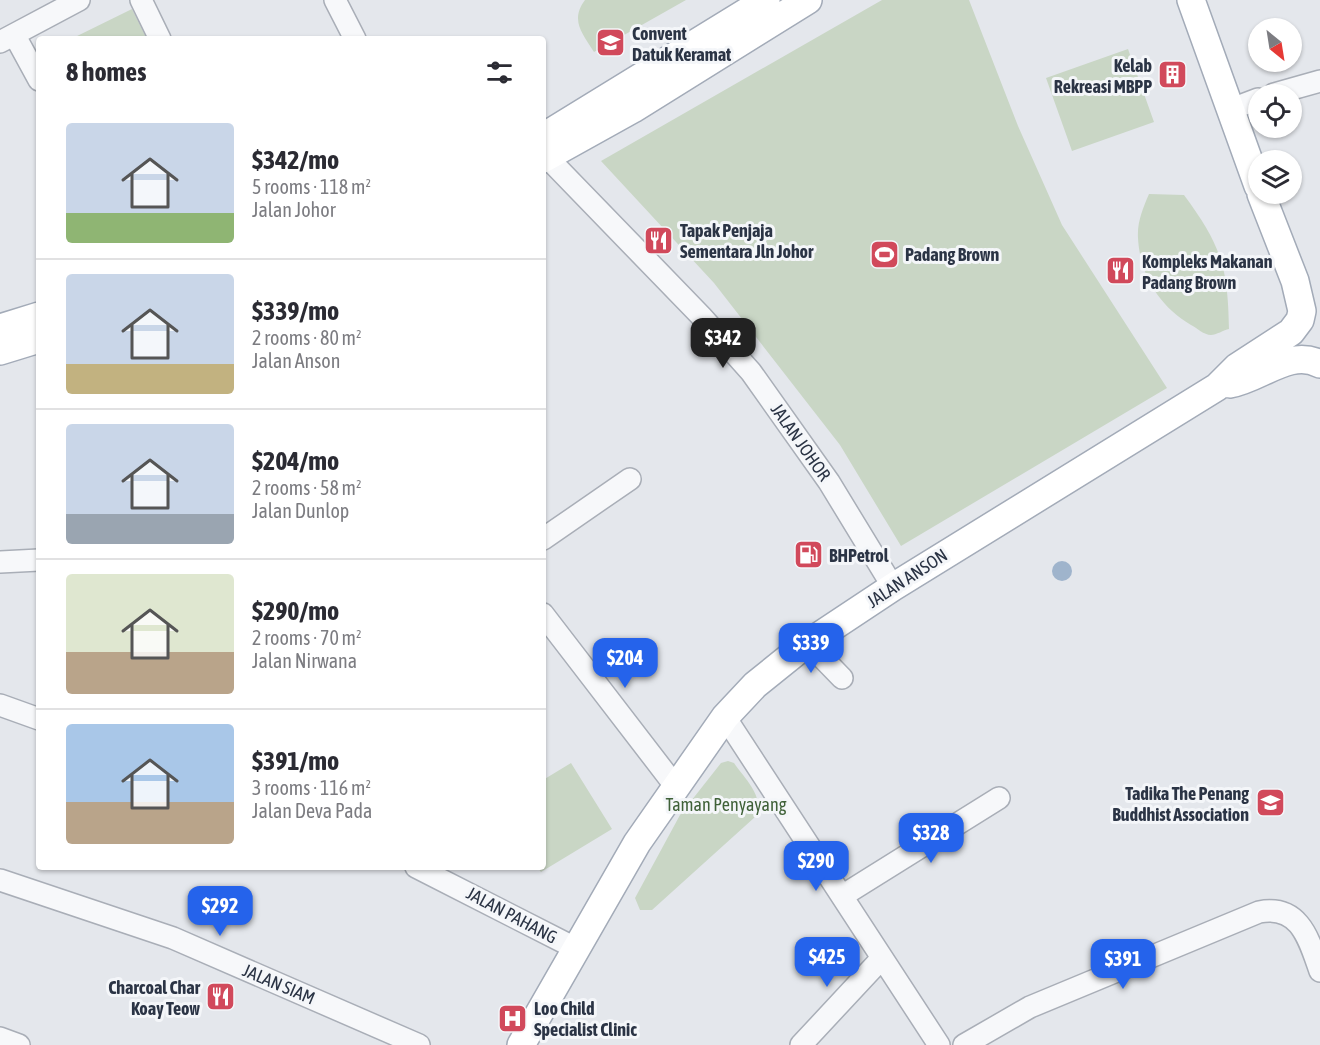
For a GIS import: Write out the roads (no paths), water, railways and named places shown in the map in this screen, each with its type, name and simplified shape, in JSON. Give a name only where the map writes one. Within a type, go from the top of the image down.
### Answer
[{"type":"main road","points":[[546,151],[766,0]]},
{"type":"main road","points":[[546,151],[633,109],[808,0]]},
{"type":"main road","points":[[1191,0],[1262,150]]},
{"type":"main road","points":[[1209,0],[1242,109],[1251,150]]},
{"type":"main road","points":[[1217,387],[1237,367],[1291,332],[1300,320],[1302,311],[1295,281],[1265,204]]},
{"type":"main road","points":[[1284,204],[1320,307]]},
{"type":"main road","points":[[3,343],[36,318]]},
{"type":"main road","points":[[3,343],[36,339]]},
{"type":"main road","points":[[1217,387],[1246,381],[1286,362],[1305,358],[1320,364]]},
{"type":"main road","name":"JALAN ANSON","points":[[521,1045],[637,843],[725,717],[755,685],[808,643],[893,586],[1217,387]]},
{"type":"street","points":[[36,76],[8,39],[79,0]]},
{"type":"street","points":[[141,0],[159,36]]},
{"type":"street","points":[[337,5],[353,36]]},
{"type":"street","points":[[1302,86],[1320,81]]},
{"type":"street","name":"JALAN JOHOR","points":[[546,154],[701,316],[751,372],[829,482],[893,586]]},
{"type":"street","points":[[546,537],[630,479]]},
{"type":"street","points":[[0,562],[36,560]]},
{"type":"street","points":[[546,618],[676,787]]},
{"type":"street","points":[[808,643],[842,678]]},
{"type":"street","points":[[0,705],[36,717]]},
{"type":"street","points":[[725,717],[939,1045]]},
{"type":"street","points":[[842,896],[999,798]]},
{"type":"street","name":"JALAN PAHANG","points":[[422,870],[575,948]]},
{"type":"street","name":"JALAN SIAM","points":[[0,880],[173,938],[419,1045]]},
{"type":"street","points":[[964,1045],[1030,1007],[1266,911],[1273,910],[1298,923],[1307,934],[1320,971]]},
{"type":"street","points":[[801,1045],[882,958]]},
{"type":"street","points":[[0,1038],[19,1045]]},
{"type":"water","points":[[1062,561],[1069,564],[1072,571],[1069,578],[1062,581],[1055,578],[1052,571],[1055,564]]},
{"type":"place","name":"Convent Datuk Keramat","points":[[611,43]]},
{"type":"place","name":"Kelab Rekreasi MBPP","points":[[1173,75]]},
{"type":"place","name":"Tapak Penjaja Sementara Jln Johor","points":[[659,240]]},
{"type":"place","name":"Padang Brown","points":[[884,254]]},
{"type":"place","name":"Kompleks Makanan Padang Brown","points":[[1121,271]]},
{"type":"place","name":"BHPetrol","points":[[808,555]]},
{"type":"place","name":"Tadika The Penang Buddhist Association","points":[[1270,803]]},
{"type":"place","name":"Charcoal Char Koay Teow","points":[[221,997]]},
{"type":"place","name":"Loo Child Specialist Clinic","points":[[513,1018]]},
{"type":"park label","name":"Taman Penyayang","points":[[726,804]]}]
